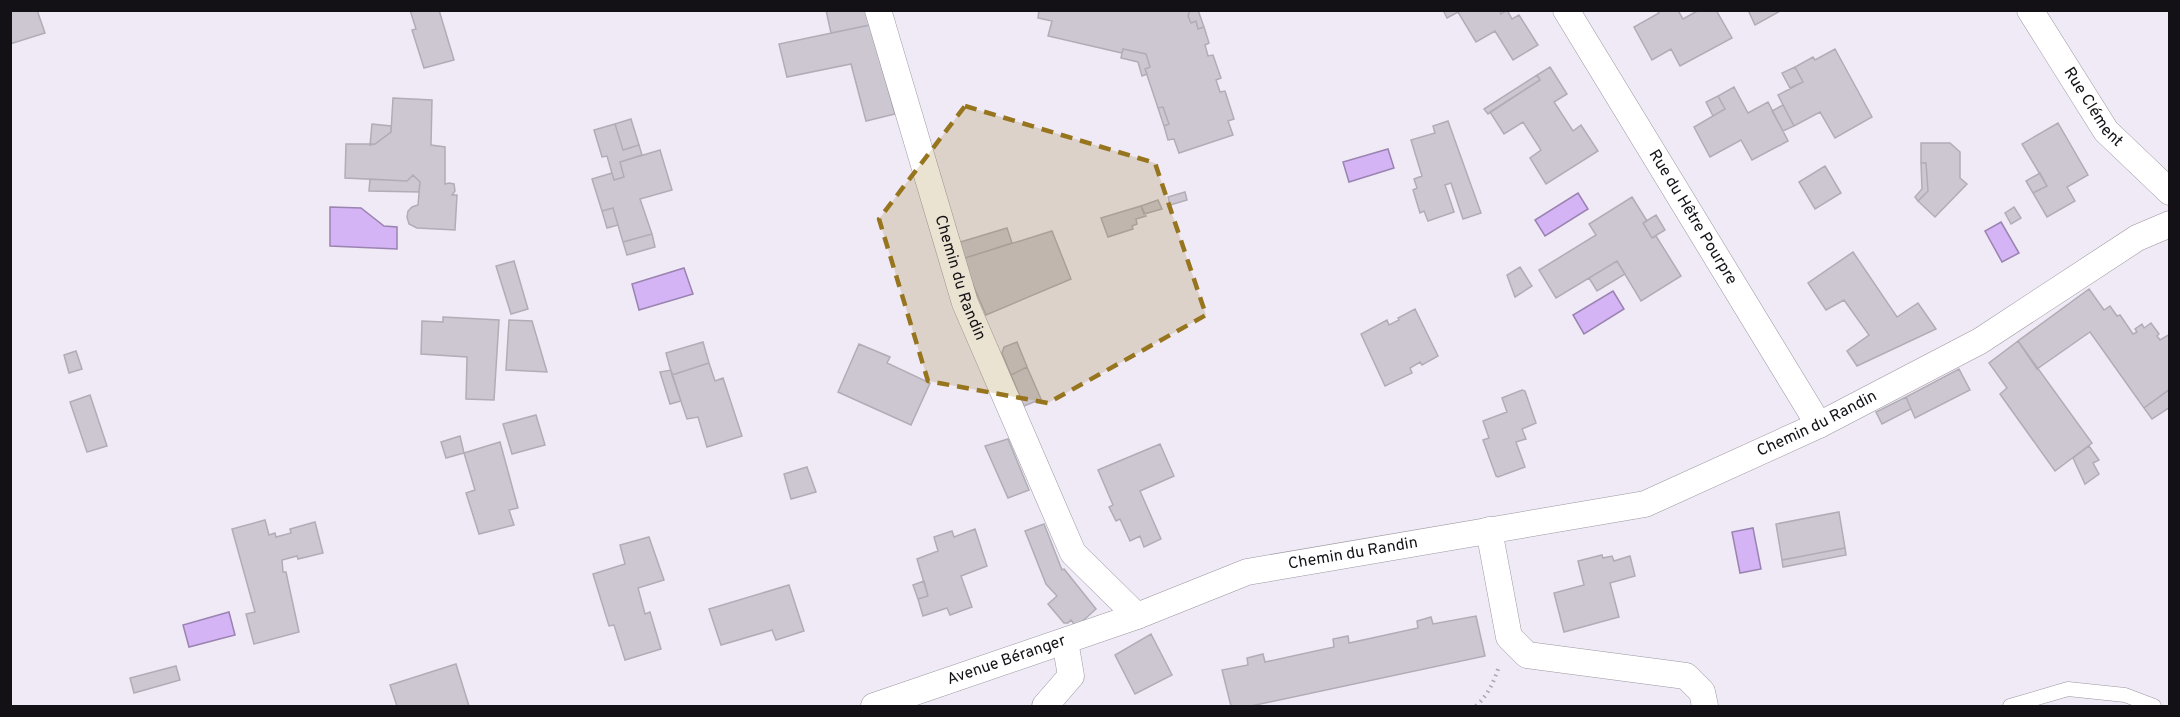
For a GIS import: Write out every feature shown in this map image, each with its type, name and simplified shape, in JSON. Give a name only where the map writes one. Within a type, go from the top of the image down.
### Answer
[{"type":"street","name":"Chemin du Randin","points":[[878,10],[965,303],[1073,554],[1137,616],[1247,572],[1645,504],[1819,425],[1980,341],[2137,237],[2169,224]]},
{"type":"street","name":"Rue du Hêtre Pourpre","points":[[1566,10],[1819,425]]},
{"type":"street","name":"Rue Clément","points":[[2030,10],[2106,131],[2169,192]]},
{"type":"street","points":[[1489,530],[1509,637],[1527,655],[1686,676],[1702,692],[1705,706]]},
{"type":"street","name":"Avenue Béranger","points":[[874,706],[1137,616]]},
{"type":"street","points":[[1045,706],[1071,676],[1065,641]]},
{"type":"lane","points":[[2010,706],[2068,689],[2126,695],[2154,706]]},
{"type":"path","points":[[1476,706],[1485,698],[1493,685],[1509,637]]},
{"type":"highlighted area","points":[[965,106],[1155,163],[1206,315],[1048,403],[928,381],[879,219]]},
{"type":"shaded area","points":[[1388,149],[1394,168],[1349,182],[1343,162]]},
{"type":"shaded area","points":[[1578,193],[1588,209],[1545,236],[1535,220]]},
{"type":"shaded area","points":[[330,207],[361,208],[384,226],[397,227],[397,249],[330,246]]},
{"type":"shaded area","points":[[2001,222],[2019,253],[2002,262],[1985,231]]},
{"type":"shaded area","points":[[684,268],[693,294],[639,310],[632,284]]},
{"type":"shaded area","points":[[1613,291],[1624,309],[1584,334],[1573,315]]},
{"type":"shaded area","points":[[1753,528],[1761,569],[1740,573],[1732,532]]},
{"type":"shaded area","points":[[229,612],[235,635],[189,647],[183,625]]},
{"type":"building","points":[[10,10],[37,10],[45,33],[10,44]]},
{"type":"building","points":[[410,10],[439,10],[454,60],[424,68],[412,30],[416,29]]},
{"type":"building","points":[[826,10],[866,10],[870,25],[831,33]]},
{"type":"building","points":[[1039,10],[1190,10],[1188,16],[1191,23],[1196,21],[1198,29],[1204,27],[1209,43],[1205,45],[1208,56],[1213,55],[1221,78],[1216,80],[1220,92],[1225,91],[1234,119],[1228,121],[1233,135],[1179,153],[1174,139],[1168,140],[1164,126],[1169,124],[1163,107],[1158,108],[1145,69],[1150,67],[1146,54],[1123,49],[1122,53],[1048,36],[1052,21],[1038,18]]},
{"type":"building","points":[[1190,10],[1198,10],[1204,27],[1198,29],[1196,21],[1191,23],[1188,16]]},
{"type":"building","points":[[1443,10],[1500,10],[1501,14],[1507,10],[1512,19],[1519,15],[1538,45],[1513,60],[1495,31],[1476,42],[1458,12],[1447,18]]},
{"type":"building","points":[[1657,10],[1682,10],[1679,12],[1683,19],[1699,10],[1716,10],[1732,38],[1680,66],[1671,49],[1652,60],[1634,27],[1659,13]]},
{"type":"building","points":[[1748,10],[1782,10],[1755,25]]},
{"type":"building","points":[[870,25],[895,114],[866,121],[851,64],[787,77],[779,44]]},
{"type":"building","points":[[1123,49],[1146,54],[1150,67],[1145,69],[1147,74],[1142,76],[1138,62],[1121,58]]},
{"type":"building","points":[[1835,49],[1872,117],[1835,138],[1820,112],[1794,126],[1778,95],[1803,82],[1795,67],[1813,57],[1815,60]]},
{"type":"building","points":[[1550,67],[1567,94],[1554,102],[1573,131],[1581,125],[1598,151],[1546,184],[1530,158],[1541,150],[1523,122],[1504,134],[1490,112],[1540,80],[1537,75]]},
{"type":"building","points":[[1795,67],[1803,82],[1790,88],[1782,73]]},
{"type":"building","points":[[1537,75],[1540,80],[1488,114],[1484,109]]},
{"type":"building","points":[[1734,87],[1748,113],[1768,102],[1788,141],[1752,160],[1741,140],[1710,157],[1694,127],[1725,109],[1718,96]]},
{"type":"building","points":[[1718,96],[1725,109],[1713,116],[1706,102]]},
{"type":"building","points":[[393,98],[432,100],[431,145],[445,147],[445,184],[454,184],[455,191],[452,195],[457,195],[455,230],[417,228],[409,224],[408,211],[418,205],[420,182],[413,175],[407,181],[345,178],[346,144],[375,144],[391,132]]},
{"type":"building","points":[[1783,105],[1794,126],[1783,131],[1772,111]]},
{"type":"building","points":[[1163,107],[1169,124],[1164,126],[1158,108]]},
{"type":"building","points":[[631,119],[639,145],[623,150],[615,124]]},
{"type":"building","points":[[1448,121],[1481,213],[1463,219],[1451,183],[1445,185],[1454,212],[1428,221],[1424,211],[1420,213],[1413,190],[1417,188],[1414,179],[1422,176],[1411,140],[1435,133],[1433,126]]},
{"type":"building","points":[[2058,123],[2088,175],[2067,187],[2075,201],[2047,217],[2033,193],[2047,186],[2022,144]]},
{"type":"building","points":[[372,124],[391,126],[391,132],[370,145]]},
{"type":"building","points":[[615,124],[623,150],[639,145],[642,155],[620,162],[624,177],[614,180],[607,156],[602,157],[594,130]]},
{"type":"building","points":[[1921,143],[1950,143],[1960,152],[1960,178],[1967,184],[1935,217],[1918,201],[1928,191],[1926,163],[1921,163]]},
{"type":"building","points":[[660,150],[672,190],[640,199],[652,234],[623,242],[613,208],[602,211],[592,179],[612,173],[614,180],[624,177],[620,162]]},
{"type":"building","points":[[1921,163],[1926,163],[1928,191],[1918,201],[1915,197],[1922,189]]},
{"type":"building","points":[[1825,166],[1841,193],[1815,209],[1799,182]]},
{"type":"building","points":[[2040,173],[2047,186],[2033,193],[2026,181]]},
{"type":"building","points":[[413,175],[420,182],[419,192],[369,191],[370,179],[407,181]]},
{"type":"building","points":[[1185,192],[1187,200],[1170,205],[1168,197]]},
{"type":"building","points":[[1632,197],[1647,221],[1643,223],[1652,238],[1656,236],[1681,276],[1641,301],[1617,261],[1556,298],[1539,270],[1596,235],[1589,224]]},
{"type":"building","points":[[1158,200],[1162,209],[1144,214],[1141,206]]},
{"type":"building","points":[[1141,206],[1146,216],[1136,219],[1137,224],[1132,226],[1133,229],[1108,237],[1101,218]]},
{"type":"building","points":[[2014,207],[2021,218],[2011,224],[2005,213]]},
{"type":"building","points":[[613,208],[618,225],[607,228],[602,211]]},
{"type":"building","points":[[1656,215],[1665,230],[1652,238],[1643,223]]},
{"type":"building","points":[[1007,228],[1012,243],[962,259],[957,243]]},
{"type":"building","points":[[1052,231],[1071,279],[986,315],[962,259]]},
{"type":"building","points":[[652,234],[655,247],[627,255],[623,242]]},
{"type":"building","points":[[1853,252],[1897,317],[1918,303],[1936,329],[1857,366],[1847,351],[1869,335],[1844,300],[1826,310],[1808,283]]},
{"type":"building","points":[[514,261],[528,309],[511,314],[496,266]]},
{"type":"building","points":[[1617,261],[1625,274],[1597,291],[1589,278]]},
{"type":"building","points":[[1520,267],[1532,286],[1515,297],[1507,275]]},
{"type":"building","points":[[2089,289],[2104,310],[2110,306],[2117,316],[2120,315],[2133,334],[2137,332],[2135,329],[2142,324],[2144,328],[2151,323],[2159,334],[2157,336],[2160,340],[2170,334],[2170,389],[2144,408],[2090,332],[2037,369],[2018,341]]},
{"type":"building","points":[[1415,309],[1438,356],[1422,365],[1420,362],[1410,368],[1412,373],[1385,386],[1361,334],[1387,320],[1389,325]]},
{"type":"building","points":[[443,317],[499,320],[494,400],[466,399],[467,357],[421,354],[422,321],[443,322]]},
{"type":"building","points":[[509,320],[532,321],[547,372],[506,370]]},
{"type":"building","points":[[2018,341],[2092,443],[2055,471],[2000,394],[2007,388],[1989,363]]},
{"type":"building","points":[[703,342],[709,363],[672,375],[666,353]]},
{"type":"building","points":[[1017,342],[1027,367],[1011,375],[1002,353],[1004,347]]},
{"type":"building","points":[[859,344],[890,357],[887,363],[930,383],[911,425],[838,392]]},
{"type":"building","points":[[76,351],[82,369],[69,373],[64,355]]},
{"type":"building","points":[[709,363],[715,381],[723,378],[742,436],[707,447],[698,417],[687,419],[672,375]]},
{"type":"building","points":[[1027,367],[1041,399],[1024,406],[1011,375]]},
{"type":"building","points":[[1959,369],[1970,390],[1915,418],[1906,397]]},
{"type":"building","points":[[671,370],[681,401],[670,404],[660,372]]},
{"type":"building","points":[[2170,389],[2170,407],[2152,419],[2144,408]]},
{"type":"building","points":[[1522,390],[1525,391],[1536,423],[1522,429],[1526,439],[1516,442],[1525,467],[1498,477],[1483,440],[1489,438],[1483,421],[1507,412],[1502,398]]},
{"type":"building","points":[[90,395],[107,446],[87,452],[70,402]]},
{"type":"building","points":[[1906,397],[1911,409],[1882,424],[1876,412]]},
{"type":"building","points":[[536,415],[545,445],[512,454],[503,424]]},
{"type":"building","points":[[460,436],[464,453],[446,458],[441,442]]},
{"type":"building","points":[[1008,439],[1029,490],[1008,498],[985,446]]},
{"type":"building","points":[[500,442],[518,508],[509,510],[514,525],[479,534],[466,493],[475,490],[464,453]]},
{"type":"building","points":[[1160,444],[1174,476],[1140,491],[1161,539],[1144,547],[1140,536],[1130,541],[1120,519],[1116,521],[1109,507],[1113,505],[1098,470]]},
{"type":"building","points":[[2089,446],[2099,460],[2093,463],[2099,474],[2085,484],[2073,458]]},
{"type":"building","points":[[807,467],[816,492],[791,499],[784,474]]},
{"type":"building","points":[[1839,512],[1845,548],[1782,560],[1776,524]]},
{"type":"building","points":[[265,520],[269,535],[275,533],[276,537],[291,533],[290,529],[315,522],[323,553],[282,560],[299,632],[254,644],[246,614],[255,612],[232,529]]},
{"type":"building","points":[[1044,524],[1062,570],[1064,569],[1096,609],[1076,627],[1071,620],[1064,623],[1048,604],[1057,596],[1046,584],[1025,531]]},
{"type":"building","points":[[975,529],[987,566],[961,576],[972,607],[950,615],[947,608],[923,616],[918,599],[928,596],[917,559],[938,551],[934,537],[952,531],[954,537]]},
{"type":"building","points":[[649,537],[664,580],[638,588],[645,614],[650,612],[661,649],[625,660],[614,625],[609,626],[593,574],[625,564],[620,545]]},
{"type":"building","points":[[1845,548],[1846,555],[1783,567],[1782,560]]},
{"type":"building","points":[[1602,555],[1603,558],[1612,556],[1614,561],[1630,556],[1635,576],[1610,583],[1619,617],[1564,632],[1554,593],[1584,585],[1578,561]]},
{"type":"building","points":[[924,581],[928,596],[918,599],[913,585]]},
{"type":"building","points":[[789,585],[804,631],[776,640],[772,630],[721,645],[709,609]]},
{"type":"building","points":[[1476,616],[1485,656],[1251,706],[1231,706],[1222,670],[1248,665],[1247,658],[1263,654],[1265,662],[1334,647],[1333,639],[1348,636],[1349,643],[1418,628],[1417,621],[1431,617],[1433,624]]},
{"type":"building","points":[[1151,634],[1172,675],[1135,694],[1115,655]]},
{"type":"building","points":[[456,664],[469,706],[397,706],[390,685]]},
{"type":"building","points":[[176,666],[180,680],[134,693],[130,678]]}]
